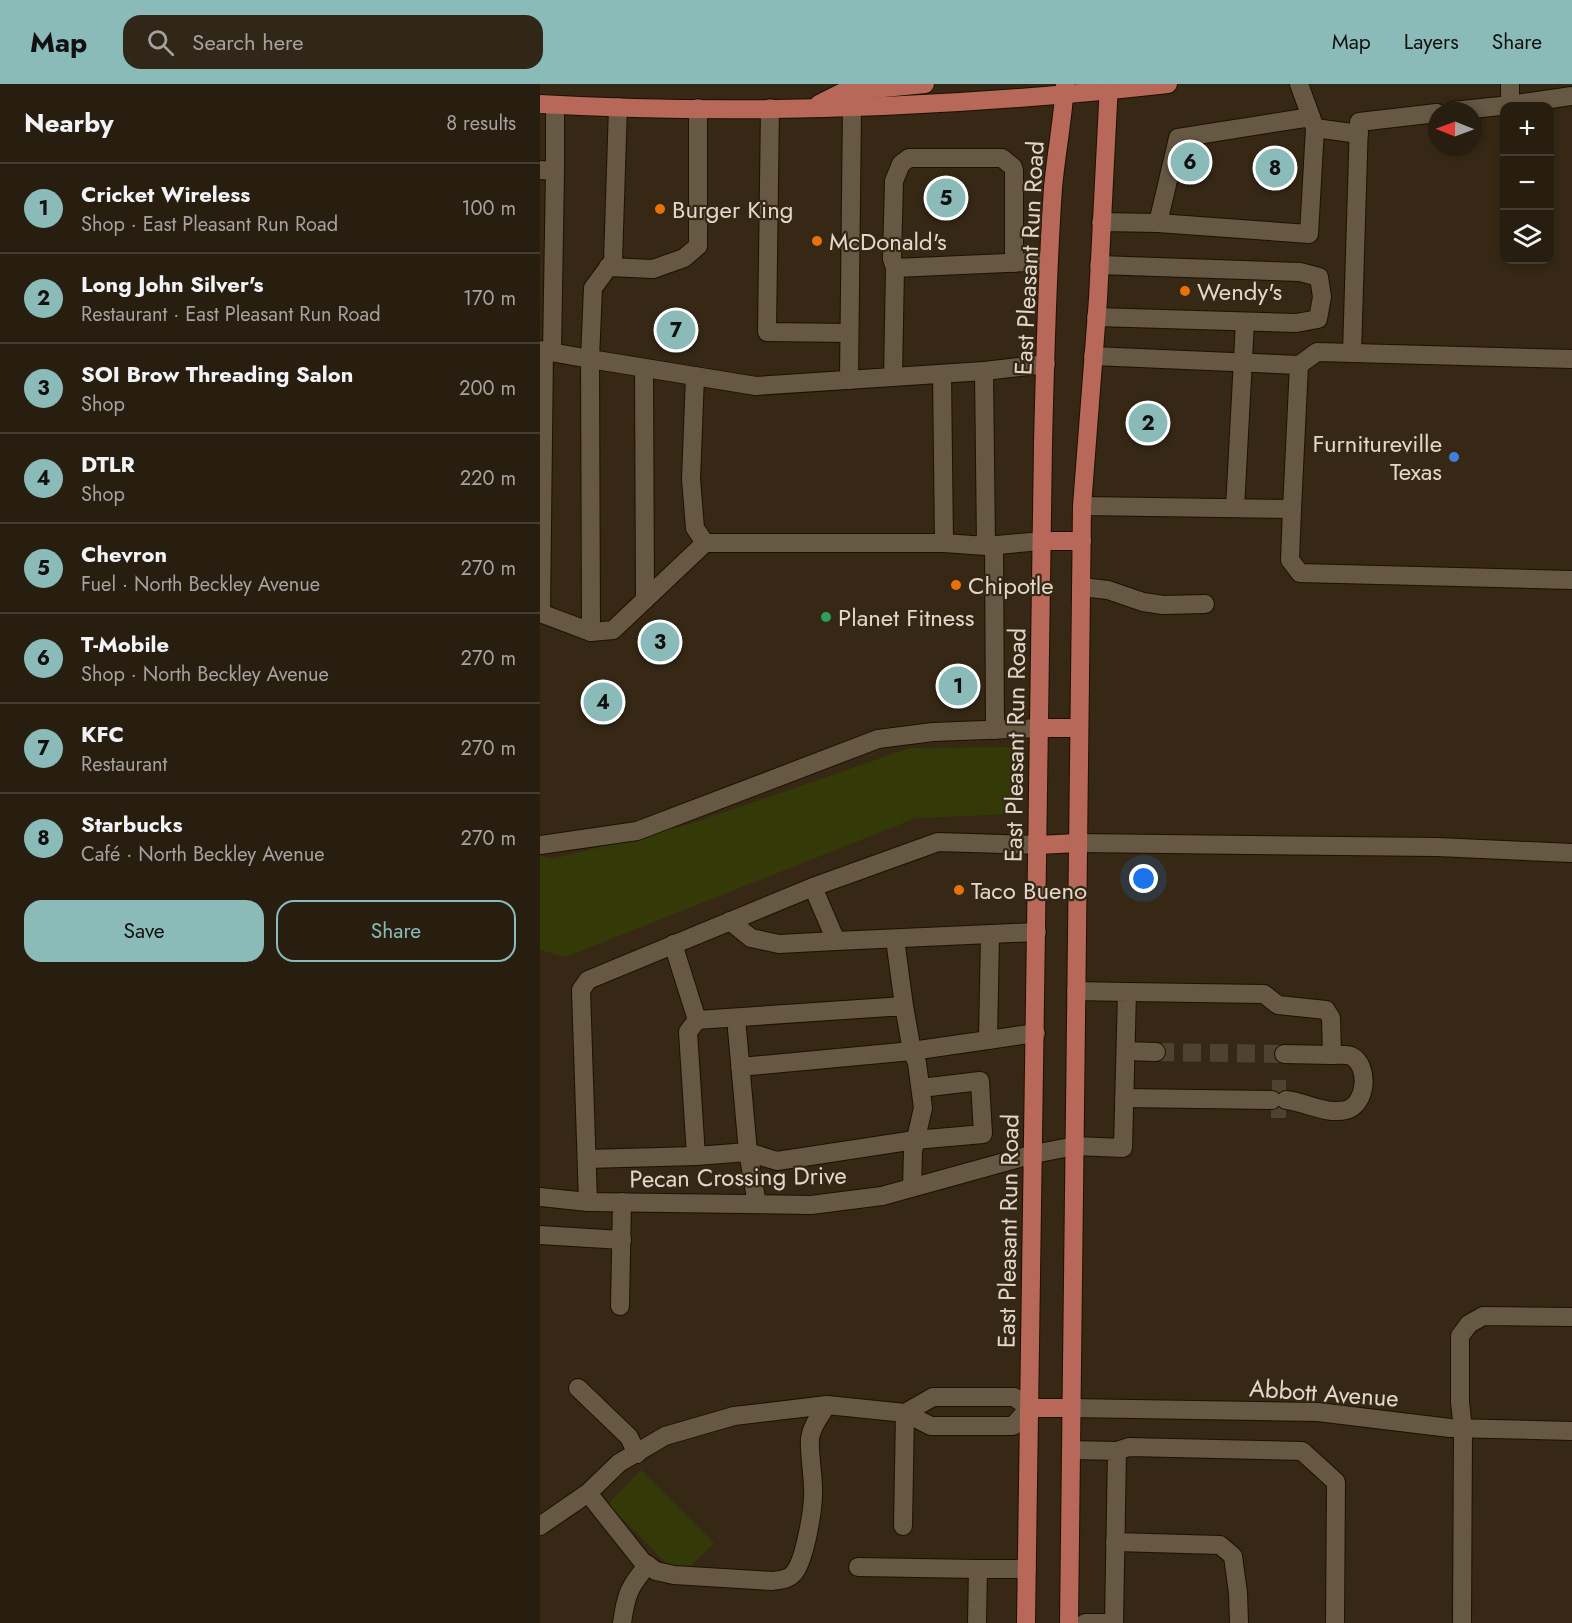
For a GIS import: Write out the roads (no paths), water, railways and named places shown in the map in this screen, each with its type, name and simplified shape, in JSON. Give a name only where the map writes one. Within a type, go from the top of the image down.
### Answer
[{"type":"main road","points":[[812,107],[843,92],[925,84]]},
{"type":"main road","points":[[547,105],[698,108],[852,106],[1064,89],[1168,84]]},
{"type":"main road","points":[[1069,1623],[1082,506],[1096,317],[1109,87]]},
{"type":"main road","name":"East Pleasant Run Road","points":[[1026,1623],[1045,332],[1053,187],[1064,89]]},
{"type":"main road","points":[[1042,541],[1082,541]]},
{"type":"main road","points":[[1040,728],[1079,728]]},
{"type":"main road","points":[[1038,845],[1078,843]]},
{"type":"main road","points":[[1029,1408],[1071,1408]]},
{"type":"street","points":[[1101,222],[1309,234],[1313,122],[1299,84]]},
{"type":"street","points":[[1510,84],[1510,102]]},
{"type":"street","points":[[1531,102],[1572,96]]},
{"type":"street","points":[[547,105],[546,351],[540,613],[591,632],[613,630],[705,543],[944,543],[990,546],[1042,541]]},
{"type":"street","points":[[849,380],[852,106]]},
{"type":"street","points":[[1482,108],[1500,106]]},
{"type":"street","points":[[591,632],[590,359],[593,288],[612,261],[618,107]]},
{"type":"street","points":[[608,267],[653,268],[684,258],[698,246],[698,108]]},
{"type":"street","points":[[770,108],[767,332],[849,333]]},
{"type":"street","points":[[1352,353],[1359,122],[1428,114]]},
{"type":"street","points":[[1158,224],[1178,138],[1313,122],[1359,134]]},
{"type":"street","points":[[893,377],[894,181],[901,164],[909,158],[1002,158],[1013,167],[1014,263]]},
{"type":"street","points":[[895,268],[1049,261]]},
{"type":"street","points":[[1096,317],[1296,323],[1318,319],[1322,297],[1318,277],[1300,272],[1099,265]]},
{"type":"street","points":[[1235,508],[1245,322]]},
{"type":"street","points":[[546,351],[756,386],[984,371],[1046,364]]},
{"type":"street","points":[[1093,356],[1299,366],[1317,352],[1572,359]]},
{"type":"street","points":[[1299,366],[1290,560],[1300,573],[1572,580]]},
{"type":"street","points":[[644,368],[645,600]]},
{"type":"street","points":[[984,371],[995,730]]},
{"type":"street","points":[[942,374],[944,543]]},
{"type":"street","points":[[695,376],[691,479],[695,528],[705,543]]},
{"type":"street","points":[[1082,506],[1292,509]]},
{"type":"street","points":[[1081,587],[1108,590],[1143,602],[1163,605],[1205,604]]},
{"type":"street","points":[[540,845],[637,831],[878,739],[933,732],[1040,728]]},
{"type":"street","points":[[588,1202],[581,990],[588,980],[813,887],[938,842],[1038,845]]},
{"type":"street","points":[[1078,843],[1437,847],[1572,854]]},
{"type":"street","points":[[813,887],[836,941]]},
{"type":"street","points":[[730,921],[751,938],[779,944],[1037,932]]},
{"type":"street","points":[[988,1040],[990,935]]},
{"type":"street","points":[[895,939],[904,1006],[912,1051],[917,1063],[923,1108],[913,1151],[912,1187]]},
{"type":"street","points":[[673,944],[697,1020]]},
{"type":"street","points":[[1076,991],[1264,994],[1278,1005],[1326,1010],[1331,1018],[1332,1055]]},
{"type":"street","points":[[1127,992],[1124,1098],[1278,1100],[1336,1112],[1349,1110],[1357,1105],[1362,1092],[1363,1077],[1359,1063],[1350,1056],[1284,1054]]},
{"type":"street","points":[[697,1020],[904,1006]]},
{"type":"street","points":[[736,1018],[748,1152],[758,1204]]},
{"type":"street","points":[[696,1156],[688,1032],[697,1020]]},
{"type":"street","points":[[740,1067],[912,1051],[1036,1033]]},
{"type":"street","points":[[1126,1051],[1156,1052]]},
{"type":"street","points":[[586,1159],[748,1152],[777,1161],[915,1140],[983,1134],[980,1082],[921,1088]]},
{"type":"street","name":"Pecan Crossing Drive","points":[[540,1197],[588,1202],[811,1205],[882,1196],[1034,1154],[1074,1146],[1123,1148],[1124,1098]]},
{"type":"street","points":[[620,1306],[622,1202]]},
{"type":"street","points":[[540,1235],[622,1240]]},
{"type":"street","points":[[1462,1623],[1463,1429],[1460,1402],[1460,1336],[1469,1324],[1483,1316],[1572,1317]]},
{"type":"street","points":[[578,1388],[629,1437],[637,1454]]},
{"type":"street","points":[[540,1526],[588,1493],[619,1463],[665,1436],[734,1416],[827,1405],[905,1413],[931,1426],[1013,1426],[1029,1408],[1014,1396],[933,1397],[905,1413]]},
{"type":"street","points":[[588,1493],[642,1561],[656,1571],[674,1575],[785,1580],[795,1573],[812,1518],[810,1438],[813,1425],[827,1405]]},
{"type":"street","name":"Abbott Avenue","points":[[1071,1408],[1318,1412],[1463,1429],[1572,1431]]},
{"type":"street","points":[[903,1526],[905,1413]]},
{"type":"street","points":[[1071,1450],[1117,1451],[1129,1447],[1302,1451],[1336,1482],[1335,1623]]},
{"type":"street","points":[[1114,1623],[1117,1451]]},
{"type":"street","points":[[1115,1542],[1220,1545],[1233,1556],[1239,1623]]},
{"type":"street","points":[[622,1623],[632,1583],[648,1565]]},
{"type":"street","points":[[858,1567],[1027,1569]]},
{"type":"street","points":[[977,1623],[978,1569]]},
{"type":"street","points":[[1085,1623],[1107,1623]]},
{"type":"tunnel","points":[[1156,1052],[1284,1054]]},
{"type":"tunnel","points":[[1272,1089],[1286,1089]]},
{"type":"tunnel","points":[[1271,1109],[1286,1109]]},
{"type":"place","name":"T-Mobile","points":[[1190,162]]},
{"type":"place","name":"Starbucks","points":[[1275,168]]},
{"type":"place","name":"Chevron","points":[[946,198]]},
{"type":"place","name":"Burger King","points":[[660,209]]},
{"type":"place","name":"McDonald's","points":[[817,241]]},
{"type":"place","name":"Wendy's","points":[[1185,291]]},
{"type":"place","name":"KFC","points":[[676,330]]},
{"type":"place","name":"Long John Silver's","points":[[1148,423]]},
{"type":"place","name":"Furnitureville Texas","points":[[1454,457]]},
{"type":"place","name":"Chipotle","points":[[956,585]]},
{"type":"place","name":"Planet Fitness","points":[[826,617]]},
{"type":"place","name":"SOI Brow Threading Salon","points":[[660,642]]},
{"type":"place","name":"Cricket Wireless","points":[[958,686]]},
{"type":"place","name":"DTLR","points":[[603,702]]},
{"type":"place","name":"Taco Bueno","points":[[959,890]]}]
